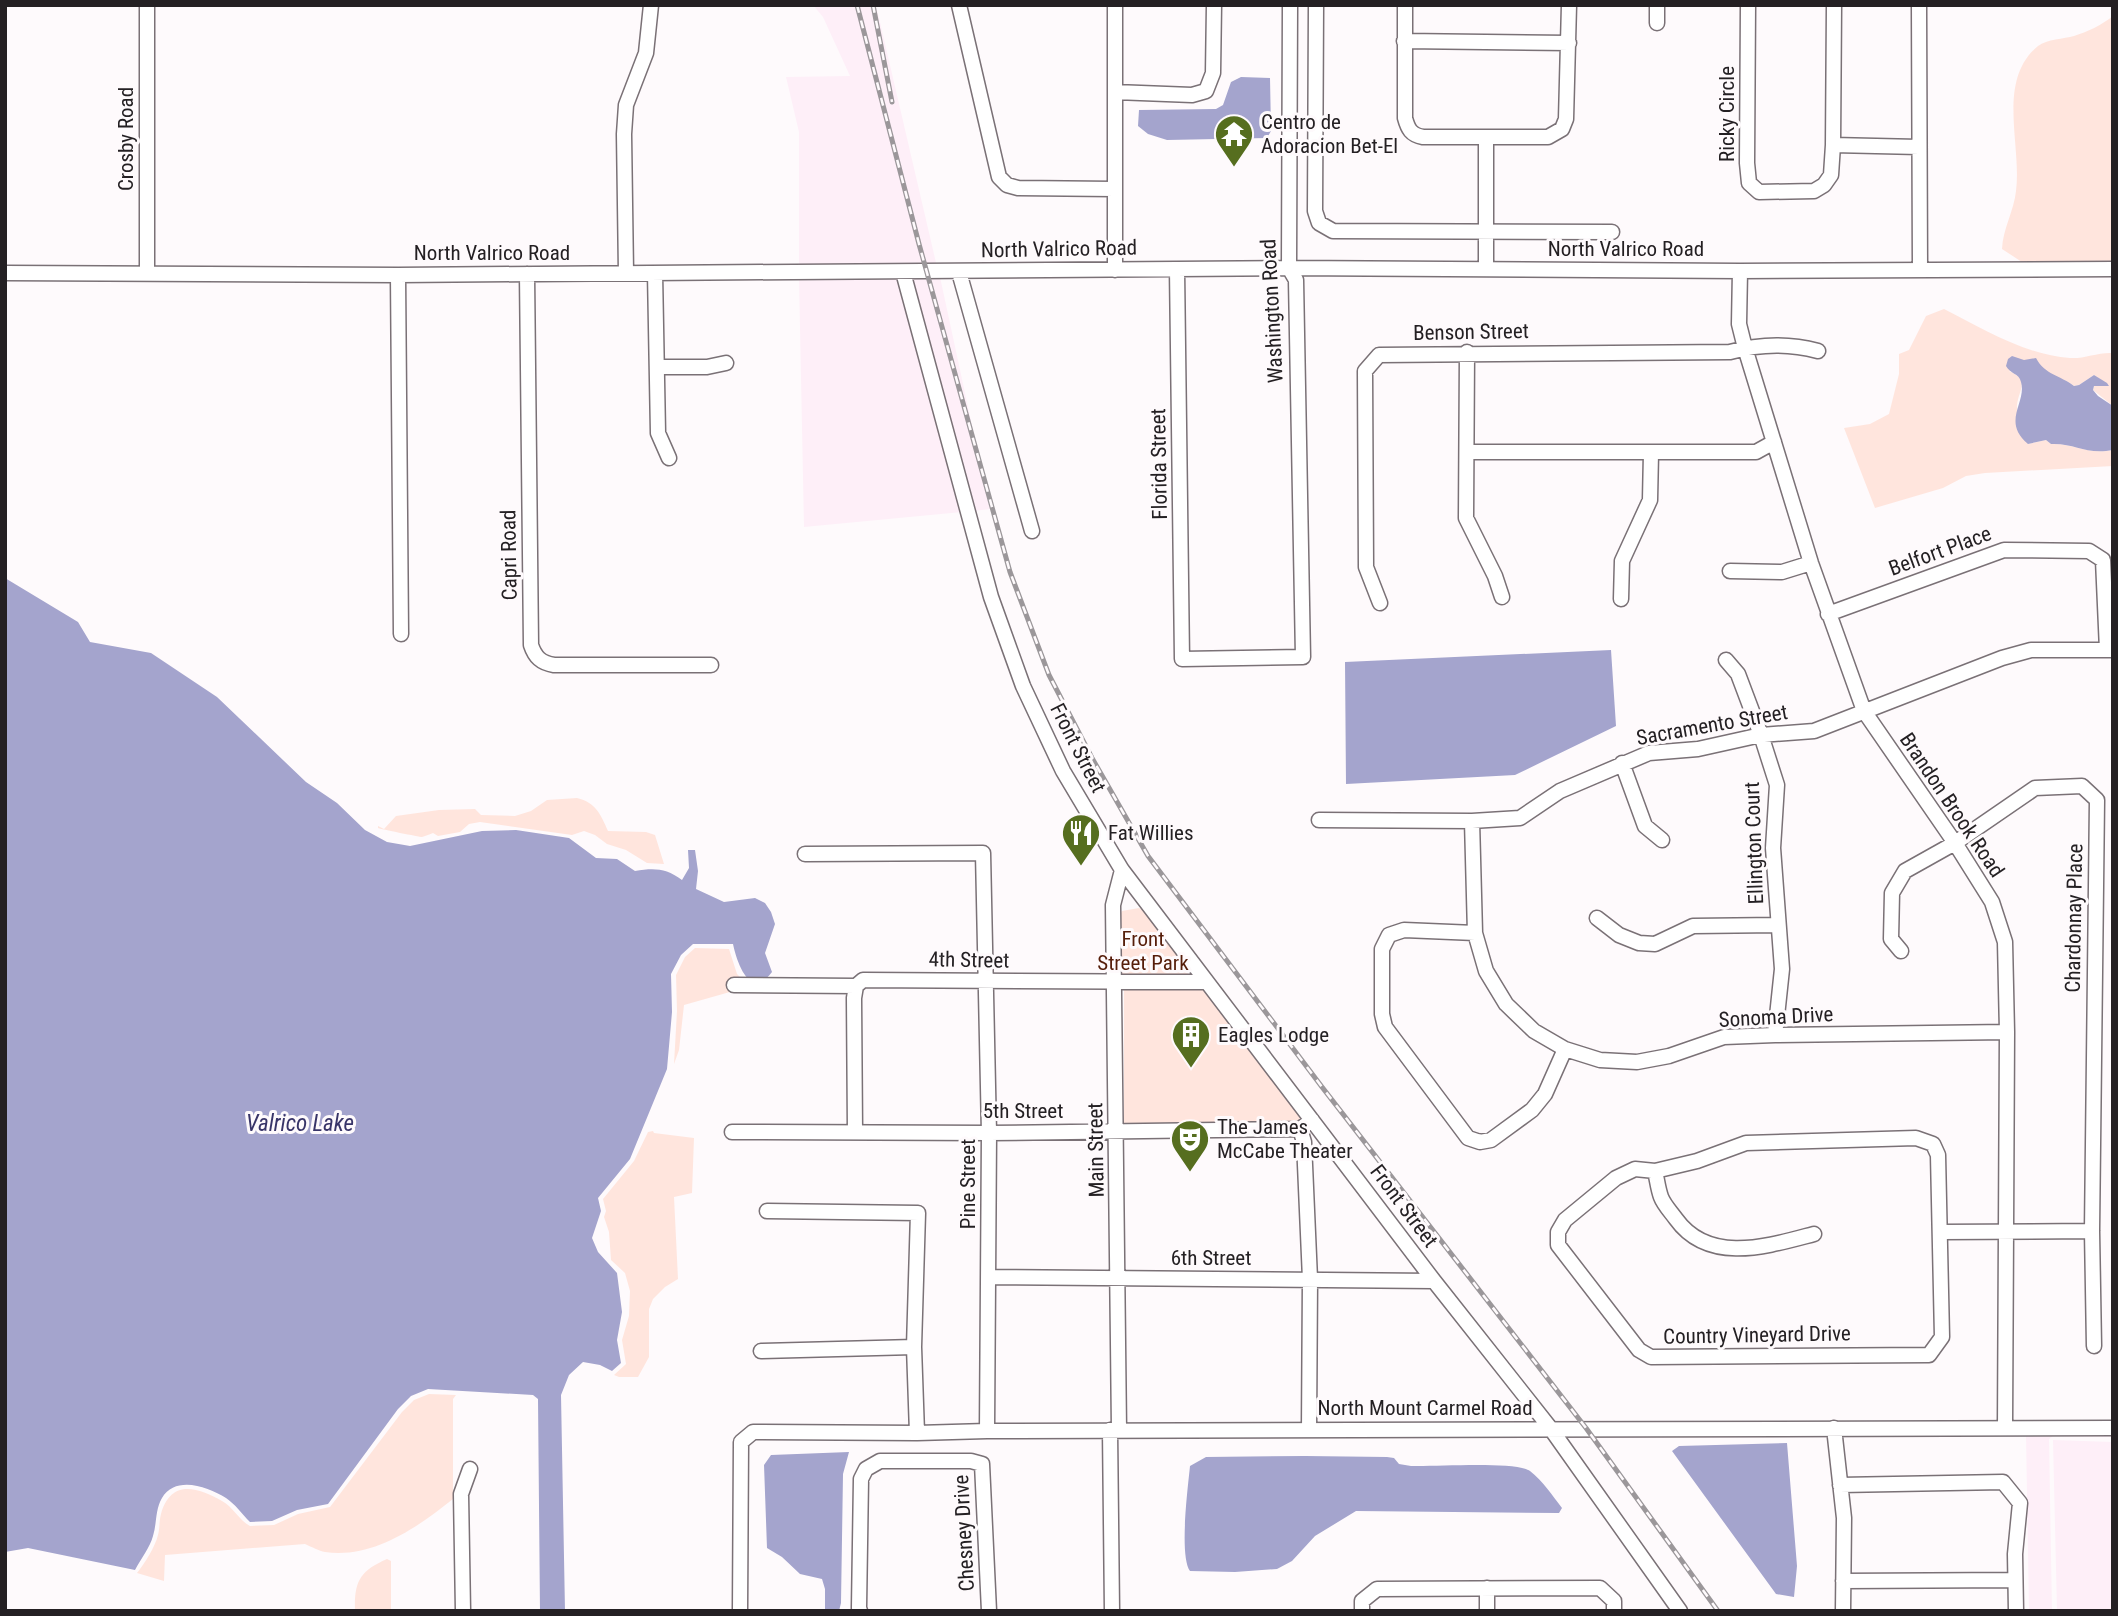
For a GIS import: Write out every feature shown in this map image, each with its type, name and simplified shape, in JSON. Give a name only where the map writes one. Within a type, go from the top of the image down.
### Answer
[{"type":"street","name":"Crosby Road","points":[[147,5],[147,273]]},
{"type":"street","points":[[626,273],[626,105],[646,53],[651,5]]},
{"type":"street","points":[[959,5],[999,177],[1007,185],[1018,188],[1114,188]]},
{"type":"street","points":[[1115,5],[1115,270]]},
{"type":"street","points":[[1115,92],[1192,95],[1206,91],[1213,73],[1214,5]]},
{"type":"street","name":"Washington Road","points":[[1182,659],[1303,657],[1296,280],[1289,268],[1290,5]]},
{"type":"street","points":[[1317,5],[1315,211],[1319,223],[1333,231],[1612,232]]},
{"type":"street","points":[[1405,5],[1405,118],[1408,129],[1415,136],[1423,137],[1548,137],[1562,129],[1566,118],[1569,5]]},
{"type":"street","points":[[1657,5],[1657,23]]},
{"type":"street","name":"Ricky Circle","points":[[1748,5],[1747,163],[1749,183],[1759,192],[1814,191],[1824,185],[1831,175],[1834,5]]},
{"type":"street","points":[[1919,5],[1920,269]]},
{"type":"street","points":[[1404,41],[1569,43]]},
{"type":"street","points":[[1486,137],[1486,268]]},
{"type":"street","points":[[1833,145],[1919,147]]},
{"type":"street","name":"North Valrico Road","points":[[5,273],[398,275],[1289,268],[1740,271],[2113,269]]},
{"type":"street","name":"Florida Street","points":[[1177,269],[1182,659]]},
{"type":"street","points":[[959,271],[1032,531]]},
{"type":"street","name":"Brandon Brook Road","points":[[1740,271],[1739,324],[1745,348],[1811,563],[1864,711],[1955,843],[1992,902],[2005,942],[2005,1428]]},
{"type":"street","name":"Front Street","points":[[903,272],[980,559],[1023,686],[1063,771],[1122,870],[1206,982],[1306,1125],[1551,1429],[1680,1611]]},
{"type":"street","points":[[656,273],[658,433],[669,458]]},
{"type":"street","name":"Capri Road","points":[[527,274],[531,645],[534,654],[546,663],[554,664],[711,665]]},
{"type":"street","points":[[398,275],[401,634]]},
{"type":"street","name":"Benson Street","points":[[1380,603],[1366,567],[1365,371],[1379,355],[1467,352],[1730,352],[1745,348],[1795,345],[1818,351]]},
{"type":"street","points":[[1467,352],[1466,517],[1495,576],[1502,597]]},
{"type":"street","points":[[657,367],[707,367],[726,363]]},
{"type":"street","points":[[1467,452],[1756,452],[1774,442]]},
{"type":"street","points":[[1621,599],[1622,561],[1650,500],[1651,453]]},
{"type":"street","name":"Belfort Place","points":[[1828,614],[2004,550],[2089,551],[2103,560],[2110,650]]},
{"type":"street","points":[[1730,571],[1782,572],[1811,563]]},
{"type":"street","name":"Sacramento Street","points":[[1320,820],[1472,821],[1520,818],[1560,791],[1649,753],[1698,749],[1761,734],[1814,731],[2002,658],[2031,650],[2110,650]]},
{"type":"street","name":"Ellington Court","points":[[1726,660],[1738,674],[1777,785],[1773,848],[1782,969],[1775,1035]]},
{"type":"street","points":[[1622,763],[1645,826],[1662,840]]},
{"type":"street","name":"Chardonnay Place","points":[[1901,951],[1891,939],[1892,893],[1905,871],[1955,843],[2035,788],[2082,786],[2096,800],[2092,1231],[2094,1346]]},
{"type":"street","name":"Sonoma Drive","points":[[1472,821],[1475,933],[1486,971],[1506,1004],[1534,1031],[1565,1049],[1601,1060],[1637,1062],[1669,1056],[1724,1037],[2007,1032]]},
{"type":"street","name":"Pine Street","points":[[805,854],[983,853],[989,1133],[988,1431]]},
{"type":"street","name":"Main Street","points":[[1112,1611],[1118,1280],[1113,905],[1122,870]]},
{"type":"street","points":[[1597,918],[1619,935],[1639,943],[1655,944],[1693,926],[1778,925]]},
{"type":"street","points":[[1475,933],[1404,930],[1389,935],[1382,949],[1382,1014],[1385,1027],[1468,1138],[1480,1142],[1491,1140],[1532,1110],[1545,1094],[1565,1049]]},
{"type":"street","name":"4th Street","points":[[734,985],[856,986],[863,980],[1206,982]]},
{"type":"street","points":[[855,1132],[856,986]]},
{"type":"street","points":[[1306,1125],[1304,1142],[1310,1279],[1309,1430]]},
{"type":"street","name":"5th Street","points":[[732,1132],[989,1133],[1306,1125]]},
{"type":"street","name":"Country Vineyard Drive","points":[[1916,1138],[1933,1144],[1938,1154],[1941,1232],[1942,1337],[1929,1354],[1650,1357],[1639,1350],[1558,1245],[1558,1232],[1565,1220],[1616,1178],[1635,1169],[1655,1171],[1697,1161],[1746,1143],[1916,1138]]},
{"type":"street","points":[[1655,1171],[1661,1199],[1686,1234],[1705,1244],[1724,1249],[1779,1243],[1814,1234]]},
{"type":"street","points":[[767,1211],[918,1213],[914,1347],[917,1433]]},
{"type":"street","points":[[1941,1232],[2092,1231]]},
{"type":"street","name":"6th Street","points":[[989,1277],[1434,1281]]},
{"type":"street","points":[[761,1351],[914,1347]]},
{"type":"street","points":[[1834,1428],[1844,1518],[1843,1611]]},
{"type":"street","name":"North Mount Carmel Road","points":[[740,1611],[741,1442],[753,1432],[2113,1428]]},
{"type":"street","name":"Chesney Drive","points":[[860,1611],[861,1479],[866,1469],[880,1461],[971,1461],[982,1464],[989,1611]]},
{"type":"street","points":[[463,1611],[461,1494],[470,1469]]},
{"type":"street","points":[[1840,1485],[2003,1482],[2020,1503],[2015,1554],[2016,1611]]},
{"type":"street","points":[[1843,1581],[2015,1580]]},
{"type":"street","points":[[1362,1611],[1362,1601],[1377,1589],[1487,1588],[1600,1588],[1615,1601],[1614,1611]]},
{"type":"street","points":[[1487,1588],[1487,1611]]},
{"type":"shaded area","points":[[813,5],[876,5],[937,267],[799,268],[799,132],[786,77],[850,76],[823,17]]},
{"type":"shaded area","points":[[899,277],[962,512],[804,527],[799,278]]},
{"type":"shaded area","points":[[910,277],[940,277],[990,509],[973,511]]},
{"type":"shaded area","points":[[2113,1434],[2113,1437],[2053,1436],[2049,1439],[2052,1611],[2029,1611],[2026,1435]]},
{"type":"shaded area","points":[[2053,1440],[2113,1442],[2113,1611],[2057,1611]]},
{"type":"green space","points":[[2113,16],[2113,261],[2025,264],[2002,249],[2016,191],[2014,95],[2018,77],[2025,60],[2038,46],[2084,32]]},
{"type":"green space","points":[[1944,309],[2005,340],[2037,352],[2070,358],[2113,353],[2113,406],[2093,390],[2094,386],[2109,386],[2094,375],[2074,386],[2041,367],[2009,371],[2021,381],[2017,409],[2028,444],[2046,440],[2051,444],[2088,450],[2113,450],[2113,466],[1966,476],[1943,488],[1875,508],[1844,428],[1870,424],[1889,414],[1899,374],[1899,354],[1909,350],[1926,316]]},
{"type":"green space","points":[[577,798],[597,810],[608,831],[646,832],[655,835],[664,864],[647,863],[584,831],[572,835],[480,822],[469,824],[460,832],[438,836],[433,833],[422,837],[378,828],[384,829],[396,816],[439,810],[475,809],[481,815],[515,816],[531,811],[547,800]]},
{"type":"green space","name":"Front Street Park","points":[[1139,908],[1188,967],[1189,973],[1184,976],[1121,975],[1116,953],[1119,917],[1122,911]]},
{"type":"green space","points":[[695,948],[729,949],[737,974],[743,980],[728,981],[728,990],[737,990],[684,1005],[679,1050],[674,1064],[676,975],[685,957]]},
{"type":"green space","points":[[1124,987],[1204,987],[1305,1120],[1293,1125],[1124,1126]]},
{"type":"green space","points":[[648,1132],[694,1138],[692,1193],[674,1197],[678,1279],[653,1299],[649,1309],[649,1357],[638,1377],[619,1377],[614,1375],[626,1364],[622,1340],[629,1316],[630,1291],[625,1273],[611,1260],[603,1199],[634,1161]]},
{"type":"green space","points":[[429,1394],[456,1395],[453,1399],[453,1499],[410,1530],[377,1546],[343,1553],[323,1551],[305,1544],[165,1555],[164,1581],[137,1573],[155,1545],[161,1514],[171,1495],[186,1489],[203,1492],[226,1504],[250,1526],[274,1525],[298,1514],[330,1507],[402,1412],[414,1400]]},
{"type":"green space","points":[[387,1559],[391,1561],[391,1611],[355,1611],[360,1578],[370,1568]]},
{"type":"water","points":[[1241,77],[1270,78],[1271,131],[1267,138],[1167,140],[1148,134],[1138,126],[1139,110],[1216,109],[1223,105],[1231,82]]},
{"type":"water","points":[[2012,356],[2024,360],[2036,358],[2048,371],[2074,386],[2094,375],[2107,383],[2109,386],[2094,386],[2093,390],[2113,406],[2113,450],[2088,450],[2051,444],[2046,440],[2028,444],[2016,428],[2022,390],[2020,379],[2006,366]]},
{"type":"water","name":"Valrico Lake","points":[[5,578],[78,622],[90,642],[151,653],[217,697],[306,782],[337,803],[365,830],[387,842],[410,846],[482,831],[516,830],[569,838],[596,858],[617,859],[635,871],[665,871],[682,880],[689,868],[688,850],[695,850],[698,871],[696,889],[724,902],[755,898],[765,903],[771,912],[775,924],[765,953],[772,972],[764,980],[757,983],[746,976],[733,944],[693,944],[681,955],[671,974],[672,1012],[667,1069],[630,1159],[598,1198],[601,1211],[592,1238],[598,1252],[617,1273],[622,1312],[617,1340],[621,1363],[612,1371],[600,1365],[583,1362],[569,1375],[561,1395],[565,1611],[540,1611],[538,1399],[533,1395],[428,1389],[411,1396],[398,1409],[328,1504],[297,1510],[272,1521],[250,1522],[229,1500],[202,1487],[175,1487],[162,1498],[152,1540],[135,1570],[28,1548],[5,1552]]},
{"type":"water","points":[[1611,650],[1616,726],[1515,775],[1346,784],[1345,662]]},
{"type":"water","points":[[1787,1443],[1797,1566],[1794,1597],[1776,1594],[1672,1451],[1679,1446]]},
{"type":"water","points":[[849,1452],[843,1474],[841,1603],[839,1611],[825,1611],[822,1579],[800,1574],[782,1557],[767,1548],[764,1465],[771,1455]]},
{"type":"water","points":[[1206,1457],[1387,1457],[1394,1458],[1399,1464],[1411,1466],[1492,1465],[1522,1468],[1539,1479],[1562,1508],[1559,1513],[1356,1511],[1315,1536],[1292,1561],[1277,1569],[1190,1571],[1185,1537],[1190,1466]]},
{"type":"railway","points":[[857,5],[919,244],[1010,572],[1049,675],[1092,758],[1148,856],[1322,1087],[1586,1428],[1718,1611]]},
{"type":"railway","points":[[873,5],[892,102]]},
{"type":"place","name":"Centro de Adoracion Bet-El","points":[[1234,168]]},
{"type":"place","name":"Fat Willies","points":[[1081,867]]},
{"type":"place","name":"Eagles Lodge","points":[[1191,1069]]},
{"type":"place","name":"The James McCabe Theater","points":[[1190,1173]]}]
